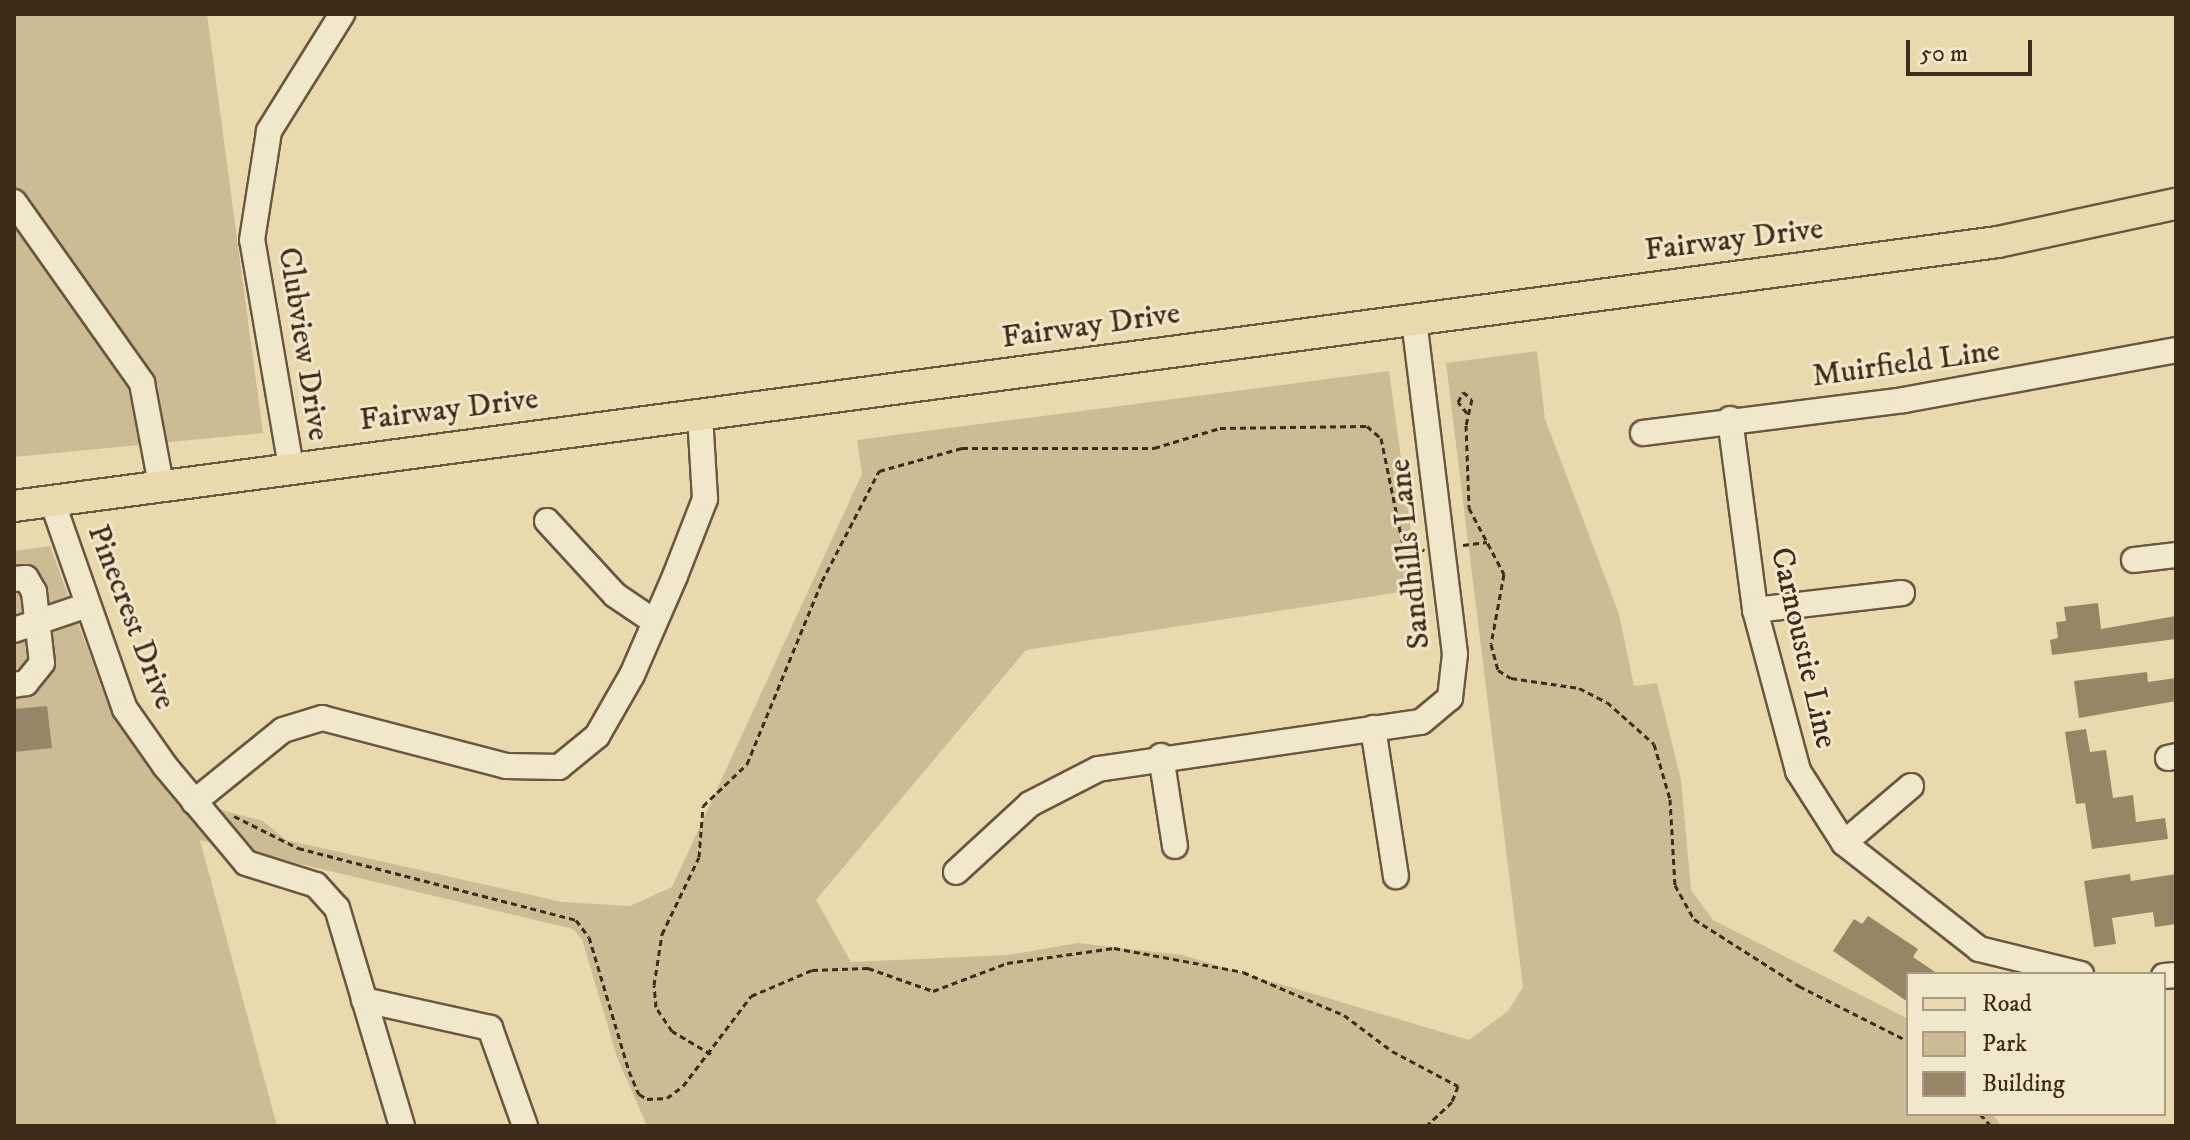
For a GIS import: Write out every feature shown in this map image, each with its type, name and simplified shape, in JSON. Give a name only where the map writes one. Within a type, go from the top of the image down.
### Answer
[{"type":"main road","name":"Fairway Drive","points":[[14,506],[1998,242],[2176,204]]},
{"type":"street","name":"Clubview Drive","points":[[291,467],[252,240],[269,131],[342,14]]},
{"type":"street","points":[[14,202],[142,383],[161,485]]},
{"type":"street","name":"Sandhills Lane","points":[[956,872],[1030,804],[1098,769],[1161,756],[1421,722],[1450,698],[1455,654],[1414,318]]},
{"type":"street","name":"Muirfield Line","points":[[1643,433],[1730,419],[1904,400],[2176,350]]},
{"type":"street","points":[[194,802],[283,730],[322,718],[506,766],[559,767],[597,736],[655,622],[705,499],[700,414]]},
{"type":"street","name":"Carnoustie Line","points":[[1730,419],[1755,610],[1798,771],[1844,843],[1979,949],[2073,972]]},
{"type":"street","name":"Pinecrest Drive","points":[[52,501],[125,709],[194,802],[246,863],[329,894],[364,1000]]},
{"type":"street","points":[[547,521],[615,595],[655,622]]},
{"type":"street","points":[[2134,560],[2176,555]]},
{"type":"street","points":[[14,579],[26,578],[39,626],[42,663],[26,683],[14,685]]},
{"type":"street","points":[[1755,610],[1902,593]]},
{"type":"street","points":[[14,630],[39,626],[88,605]]},
{"type":"street","points":[[1373,728],[1396,876]]},
{"type":"street","points":[[1161,756],[1175,846]]},
{"type":"street","points":[[1844,843],[1911,786]]},
{"type":"street","points":[[402,1126],[364,1000],[490,1028],[525,1126]]},
{"type":"path","points":[[1467,413],[1458,402],[1463,392],[1472,399],[1467,413],[1467,496],[1504,583],[1491,644],[1493,662],[1505,676],[1579,688],[1607,702],[1654,744],[1670,799],[1675,885],[1694,919],[1799,986],[1906,1040]]},
{"type":"path","points":[[711,1054],[672,1031],[656,1007],[654,985],[662,934],[699,857],[703,806],[747,764],[822,581],[879,471],[962,448],[1154,448],[1220,428],[1367,426],[1381,438],[1403,545],[1416,551],[1487,542]]},
{"type":"path","points":[[211,823],[232,816],[298,848],[576,920],[589,937],[629,1071],[639,1094],[647,1099],[667,1098],[711,1054],[751,996],[812,970],[868,968],[933,991],[1007,963],[1114,948],[1243,972],[1344,1015],[1392,1051],[1458,1086],[1452,1102],[1426,1126]]},
{"type":"green space","points":[[14,14],[207,14],[263,433],[14,457]]},
{"type":"green space","points":[[1537,351],[1545,419],[1619,614],[1634,686],[1657,683],[1681,780],[1691,890],[1713,920],[1906,1018],[1906,1116],[1994,1116],[2002,1126],[647,1126],[617,1057],[582,939],[573,929],[200,840],[277,1126],[14,1126],[14,551],[50,546],[111,713],[173,797],[263,821],[286,840],[562,902],[630,906],[672,887],[862,474],[857,440],[1389,371],[1419,589],[1026,650],[816,900],[851,962],[1008,955],[1078,943],[1182,955],[1469,1040],[1508,1011],[1523,987],[1446,363]]},
{"type":"building","points":[[2098,603],[2101,629],[2176,616],[2176,639],[2052,655],[2050,640],[2058,638],[2056,622],[2066,621],[2064,607]]},
{"type":"building","points":[[2147,672],[2148,682],[2176,678],[2176,701],[2079,718],[2074,681]]},
{"type":"building","points":[[47,706],[52,748],[14,752],[14,709]]},
{"type":"building","points":[[2086,729],[2090,752],[2106,750],[2113,798],[2133,795],[2136,822],[2165,818],[2168,839],[2092,849],[2085,803],[2076,804],[2065,732]]},
{"type":"building","points":[[2130,874],[2131,881],[2176,874],[2176,924],[2155,927],[2153,912],[2112,918],[2116,944],[2094,947],[2084,881]]},
{"type":"building","points":[[1868,916],[1918,949],[1913,957],[1935,972],[1906,972],[1906,1001],[1833,951],[1854,919],[1862,924]]}]
